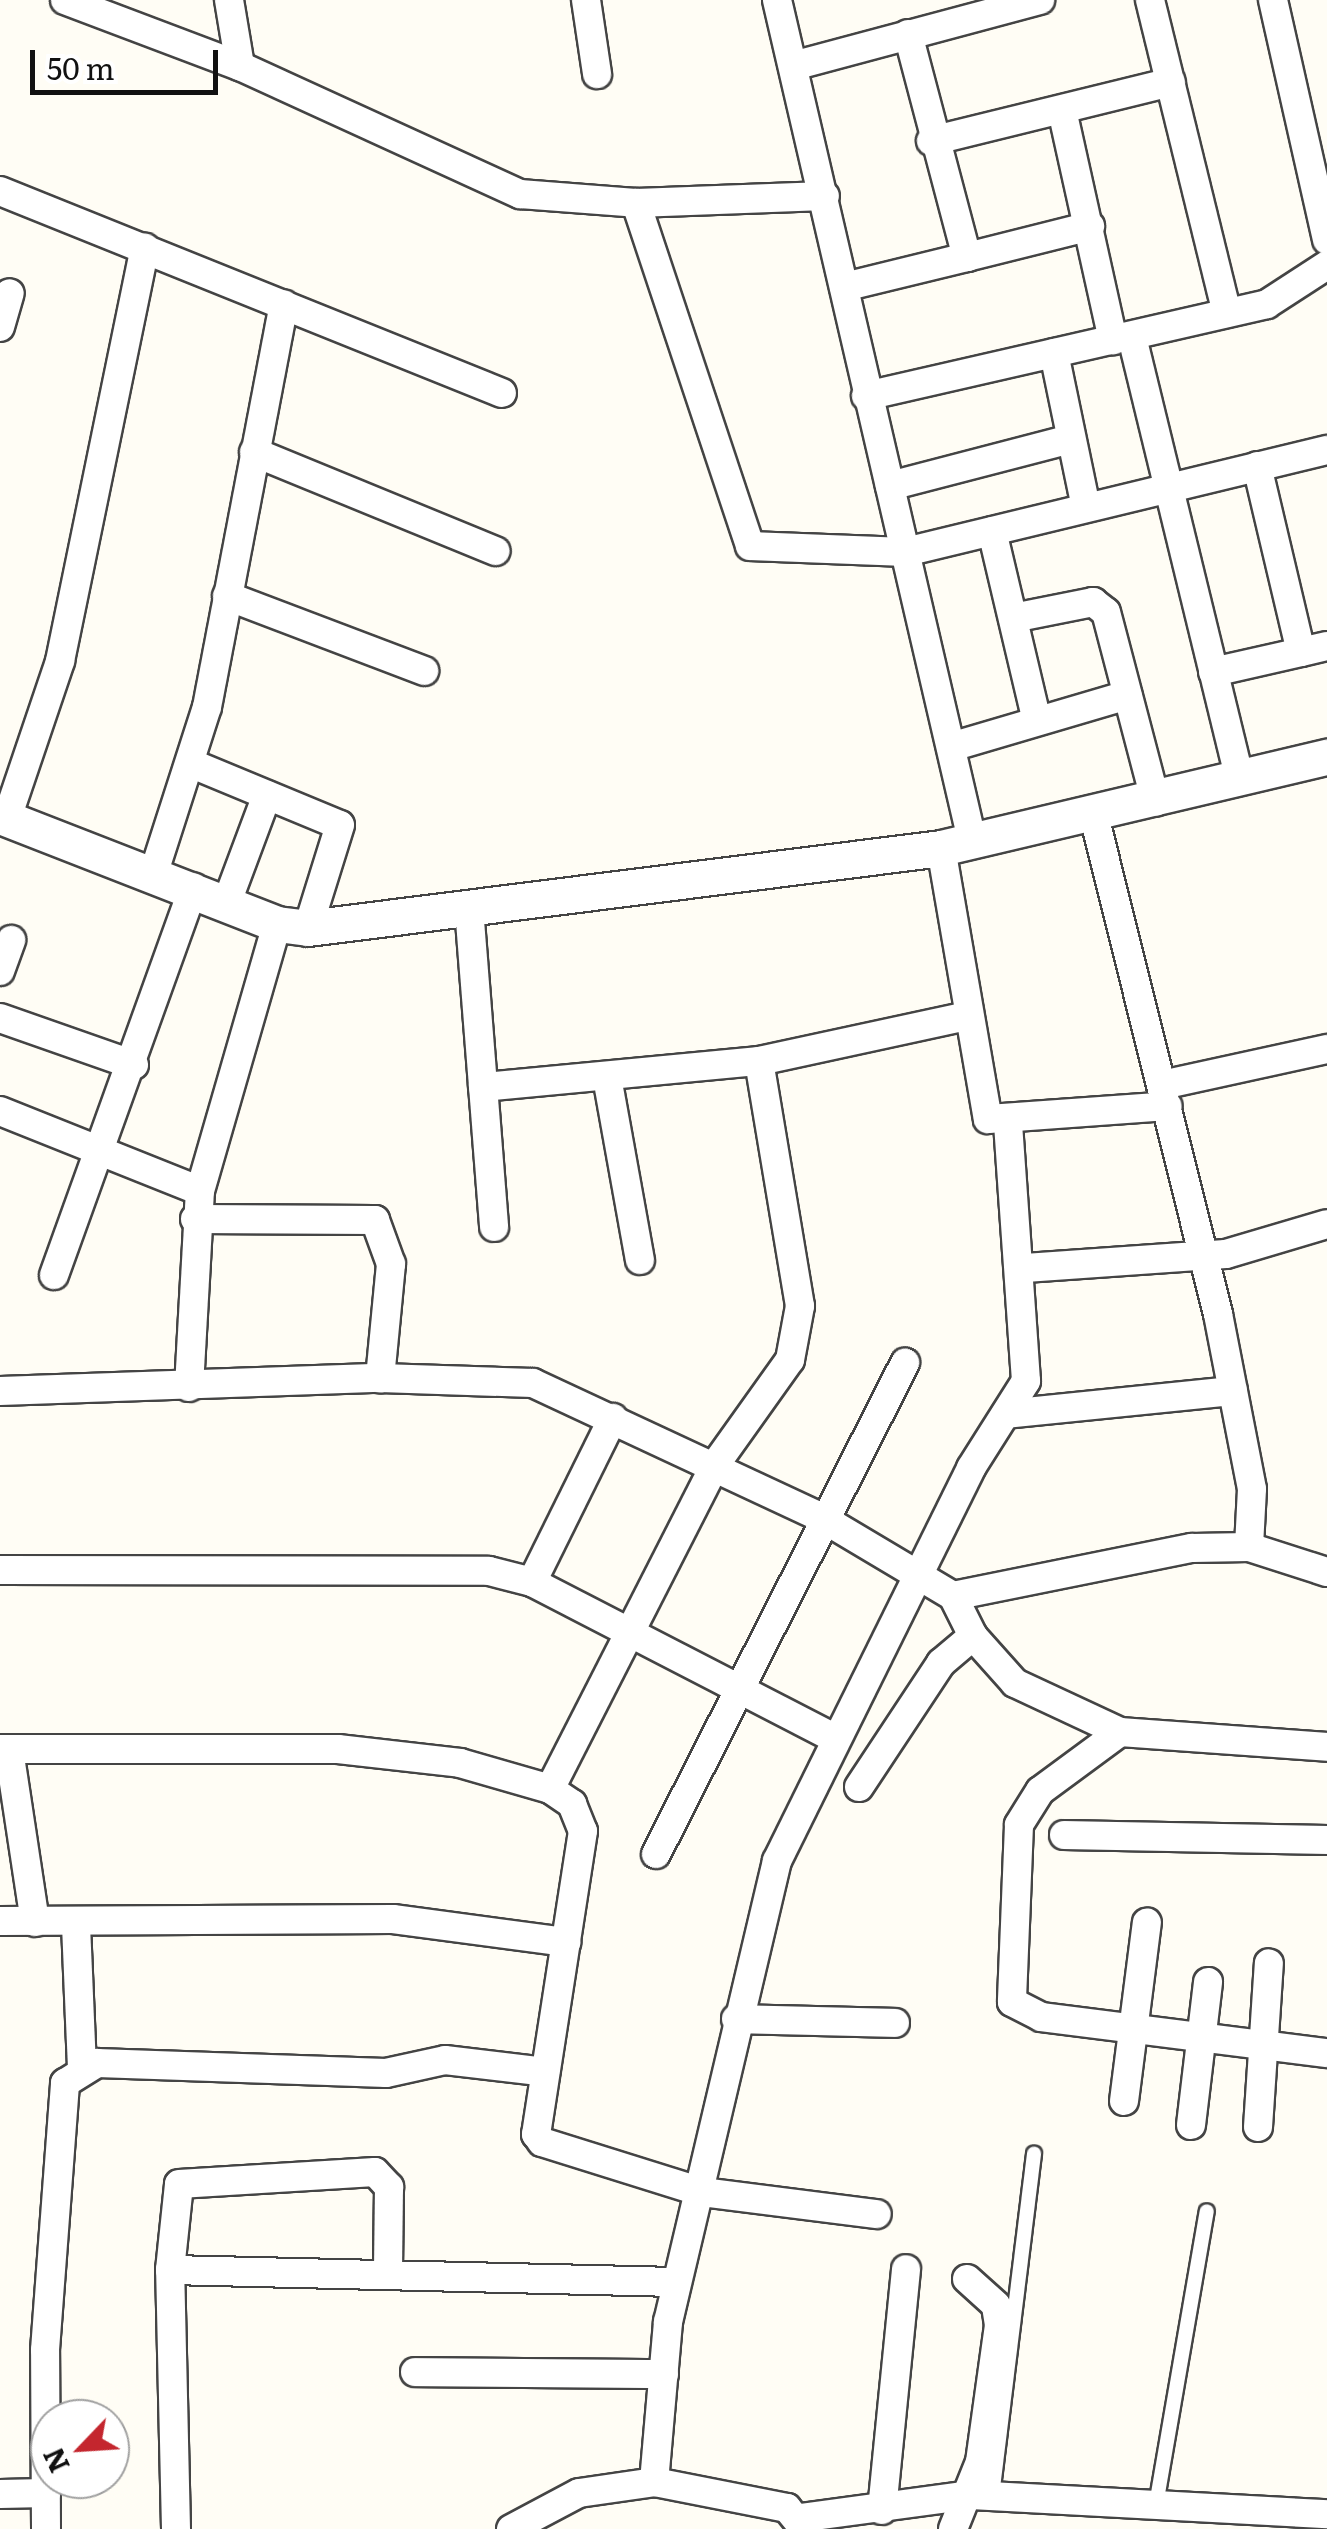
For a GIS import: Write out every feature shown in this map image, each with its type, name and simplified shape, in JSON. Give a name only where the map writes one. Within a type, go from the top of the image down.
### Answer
[{"type":"street","points":[[64,0],[110,9],[520,194],[636,203],[825,196]]},
{"type":"street","points":[[229,0],[240,66]]},
{"type":"street","points":[[586,0],[598,74]]},
{"type":"street","points":[[777,0],[950,747],[964,1017],[981,1108],[1008,1123],[1165,1096],[1327,1050]]},
{"type":"street","points":[[793,66],[1040,0]]},
{"type":"street","points":[[1150,0],[1227,313]]},
{"type":"street","points":[[1273,0],[1327,240]]},
{"type":"street","points":[[908,34],[931,141],[967,258]]},
{"type":"street","points":[[931,141],[1172,82]]},
{"type":"street","points":[[1062,110],[1090,226],[1168,487],[1240,780]]},
{"type":"street","points":[[0,192],[502,393]]},
{"type":"street","points":[[636,203],[750,546],[905,552],[1327,450]]},
{"type":"street","points":[[844,287],[1090,226]]},
{"type":"street","points":[[146,248],[60,661],[4,817],[293,926],[469,908],[957,844],[1156,802],[1327,758]]},
{"type":"street","points":[[866,396],[1227,313],[1296,292],[1327,265]]},
{"type":"street","points":[[0,328],[10,293]]},
{"type":"street","points":[[154,872],[190,763],[284,304]]},
{"type":"street","points":[[1054,352],[1086,507]]},
{"type":"street","points":[[890,486],[1071,439]]},
{"type":"street","points":[[254,452],[495,550]]},
{"type":"street","points":[[1213,672],[1314,649],[1257,466]]},
{"type":"street","points":[[992,530],[1037,721]]},
{"type":"street","points":[[227,596],[424,671]]},
{"type":"street","points":[[1013,618],[1100,605],[1156,802]]},
{"type":"street","points":[[950,747],[1128,694]]},
{"type":"street","points":[[189,1386],[197,1205],[293,926],[340,825],[190,763]]},
{"type":"street","points":[[227,902],[267,795]]},
{"type":"street","points":[[1094,816],[1204,1256],[1233,1392],[1252,1489],[1249,1547]]},
{"type":"street","points":[[54,1275],[134,1065],[194,888]]},
{"type":"street","points":[[469,908],[494,1227]]},
{"type":"street","points":[[0,970],[11,940]]},
{"type":"street","points":[[483,1087],[760,1061],[964,1017]]},
{"type":"street","points":[[0,1018],[134,1065]]},
{"type":"street","points":[[550,1789],[625,1634],[714,1465],[790,1360],[800,1322],[760,1061]]},
{"type":"street","points":[[607,1077],[640,1260]]},
{"type":"street","points":[[0,1111],[103,1150],[197,1205],[375,1220],[391,1264],[380,1378]]},
{"type":"street","points":[[654,2482],[676,2282],[702,2192],[736,2019],[777,1860],[832,1736],[1006,1414],[1028,1366],[1025,1268],[1008,1123]]},
{"type":"street","points":[[1025,1268],[1204,1256],[1327,1224]]},
{"type":"street","points":[[656,1854],[734,1691],[905,1363]]},
{"type":"street","points":[[0,1391],[380,1378],[533,1383],[822,1518],[918,1572],[953,1596],[972,1636],[1015,1683],[1120,1732],[1327,1747]]},
{"type":"street","points":[[1006,1414],[1233,1392]]},
{"type":"street","points":[[532,1582],[613,1418]]},
{"type":"street","points":[[953,1596],[1166,1552],[1249,1547],[1327,1572]]},
{"type":"street","points":[[0,1570],[419,1568],[532,1582],[734,1691],[832,1736]]},
{"type":"street","points":[[859,1786],[942,1663],[972,1636]]},
{"type":"street","points":[[1120,1732],[1040,1790],[1019,1825],[1008,1988],[1012,2002],[1041,2017],[1327,2054]]},
{"type":"street","points":[[34,1922],[5,1750],[338,1749],[460,1762],[550,1789],[572,1804],[584,1831],[545,2072],[542,2142],[702,2192],[877,2214]]},
{"type":"street","points":[[1064,1834],[1327,1840]]},
{"type":"street","points":[[0,1920],[76,1925],[393,1918],[566,1942]]},
{"type":"street","points":[[1124,2101],[1148,1922]]},
{"type":"street","points":[[76,1925],[82,2068]]},
{"type":"street","points":[[1258,2127],[1267,2045],[1269,1962]]},
{"type":"street","points":[[1190,2125],[1208,1982]]},
{"type":"street","points":[[736,2019],[895,2023]]},
{"type":"street","points":[[49,2399],[59,2130],[65,2082],[82,2068],[386,2072],[445,2060],[545,2072]]},
{"type":"street","points":[[176,2529],[170,2270],[180,2184],[375,2172],[389,2187],[388,2274]]},
{"type":"street","points":[[170,2270],[676,2282]]},
{"type":"street","points":[[882,2510],[906,2270]]},
{"type":"street","points":[[953,2529],[981,2496],[999,2325],[996,2306],[967,2279]]},
{"type":"street","points":[[415,2372],[664,2374]]},
{"type":"street","points":[[511,2529],[579,2493],[654,2482],[802,2523],[981,2496],[1327,2514]]},
{"type":"street","points":[[0,2494],[30,2493]]},
{"type":"street","points":[[46,2499],[46,2529]]},
{"type":"lane","points":[[981,2496],[1034,2154]]},
{"type":"lane","points":[[1156,2505],[1207,2211]]}]
